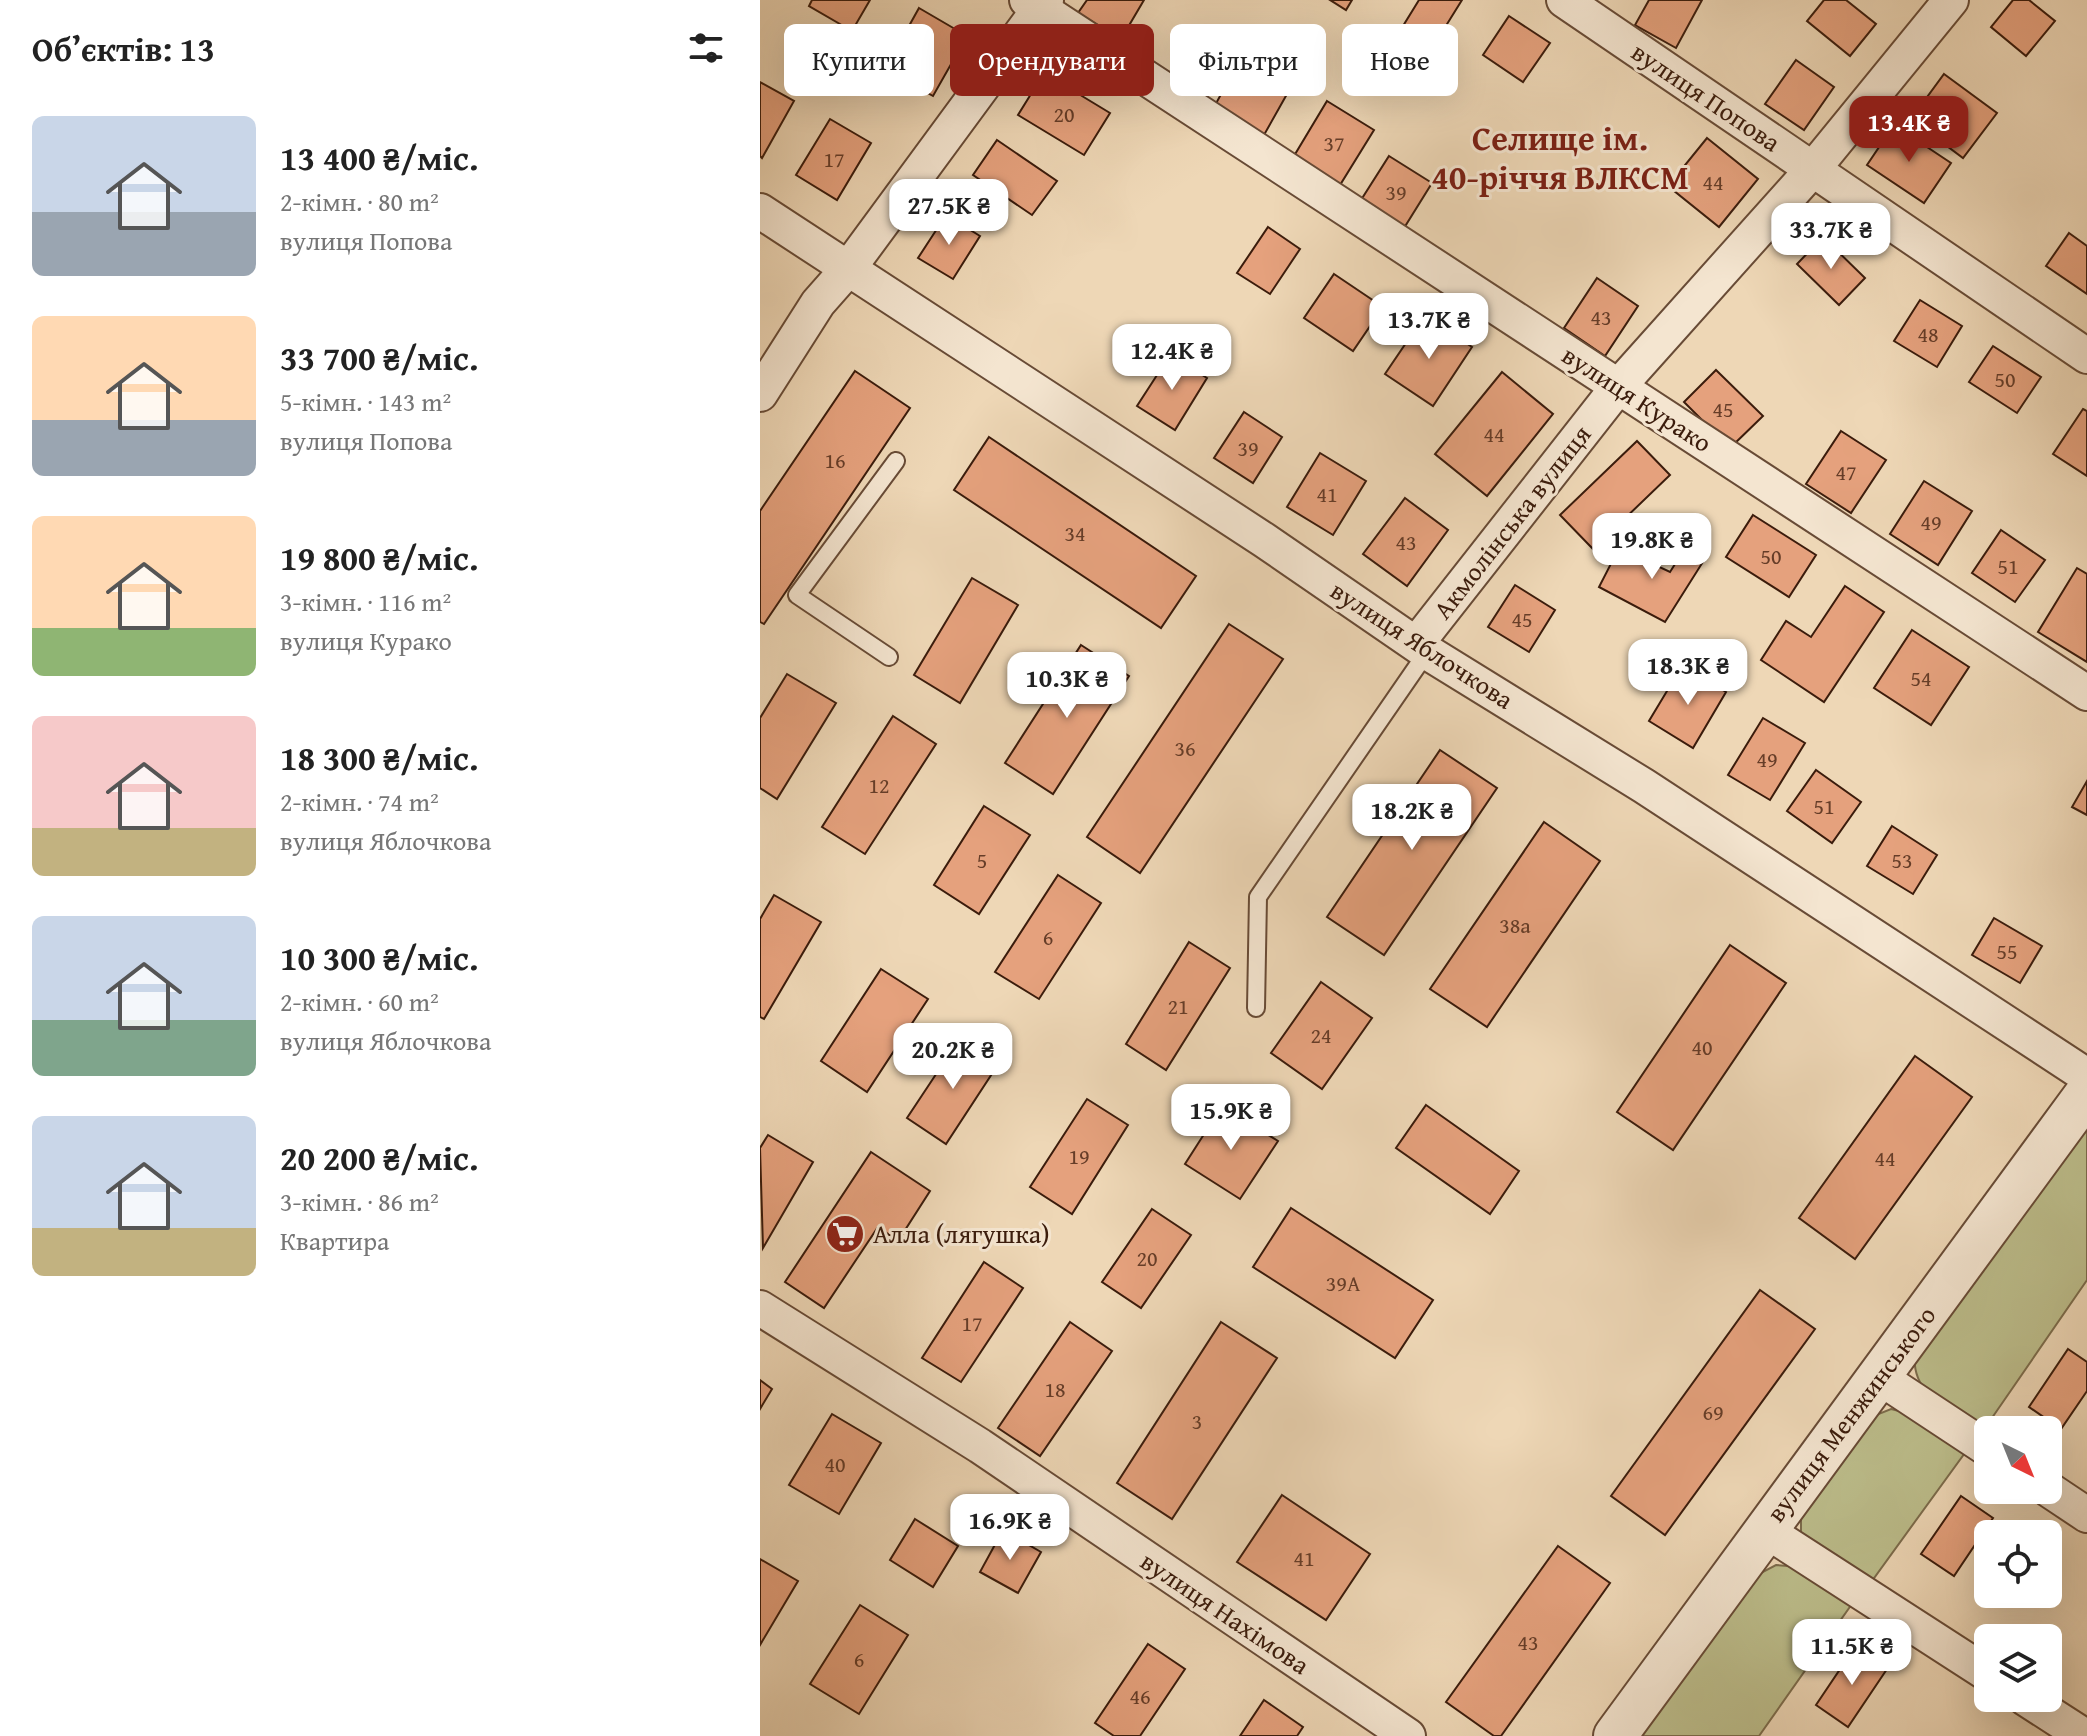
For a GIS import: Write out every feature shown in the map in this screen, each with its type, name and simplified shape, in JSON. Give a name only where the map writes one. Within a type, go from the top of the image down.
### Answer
[{"type":"street","name":"вулиця Попова","points":[[1564,0],[2087,356]]},
{"type":"street","name":"Акмолінська вулиця","points":[[1422,648],[1618,387],[1813,169],[1951,0]]},
{"type":"street","points":[[760,394],[818,303],[848,269],[1038,3]]},
{"type":"street","name":"вулиця Курако","points":[[1038,3],[2087,693]]},
{"type":"street","name":"вулиця Яблочкова","points":[[760,211],[1422,648],[1644,786],[2087,1076]]},
{"type":"street","name":"вулиця Менжинського","points":[[1615,1736],[2087,1093]]},
{"type":"street","name":"вулиця Нахімова","points":[[760,1308],[980,1446],[1408,1736]]},
{"type":"street","points":[[1879,1377],[1974,1440]]},
{"type":"street","points":[[2062,1498],[2087,1515]]},
{"type":"street","points":[[1765,1530],[1974,1665]]},
{"type":"street","points":[[2047,1712],[2084,1736]]},
{"type":"lane","points":[[889,657],[797,595],[896,461]]},
{"type":"lane","points":[[1256,1008],[1258,897],[1422,648]]},
{"type":"green space","points":[[2087,1122],[2087,1280],[1993,1416],[1974,1416],[1974,1422],[1935,1400],[1919,1380],[1915,1353]]},
{"type":"green space","points":[[1891,1409],[1907,1413],[1967,1450],[1869,1585],[1801,1534],[1801,1517],[1876,1415]]},
{"type":"green space","points":[[1776,1565],[1802,1567],[1854,1601],[1759,1736],[1640,1736],[1755,1576]]},
{"type":"building","points":[[812,0],[870,0],[856,24],[840,24],[809,6]]},
{"type":"building","points":[[1087,0],[1144,0],[1130,24],[1096,24],[1078,13]]},
{"type":"building","points":[[1330,0],[1352,0],[1346,10]]},
{"type":"building","points":[[1419,0],[1462,0],[1447,24],[1404,24]]},
{"type":"building","points":[[1649,0],[1702,0],[1676,48],[1635,25]]},
{"type":"building","points":[[1824,0],[1846,0],[1876,24],[1850,56],[1807,21]]},
{"type":"building","points":[[2013,0],[2029,0],[2055,21],[2026,56],[1991,27]]},
{"type":"building","points":[[919,8],[950,26],[950,66],[934,94],[934,24],[910,24]]},
{"type":"building","points":[[1509,16],[1550,43],[1523,82],[1483,55]]},
{"type":"building","points":[[1796,60],[1834,87],[1804,130],[1765,104]]},
{"type":"building","points":[[1944,74],[1997,113],[1963,158],[1911,119]]},
{"type":"building","points":[[760,82],[794,101],[762,158]]},
{"type":"building","points":[[1030,96],[1082,96],[1110,113],[1084,155],[1018,115]]},
{"type":"building","points":[[1220,96],[1286,96],[1264,135],[1214,107]]},
{"type":"building","points":[[1327,101],[1374,130],[1340,185],[1294,156]]},
{"type":"building","points":[[830,119],[871,143],[837,200],[796,175]]},
{"type":"building","points":[[1894,125],[1951,163],[1924,203],[1867,165]]},
{"type":"building","points":[[1707,138],[1758,179],[1719,227],[1668,186]]},
{"type":"building","points":[[997,140],[1057,181],[1032,215],[973,175]]},
{"type":"building","points":[[1389,156],[1432,183],[1404,228],[1361,200]]},
{"type":"building","points":[[946,215],[980,236],[953,279],[918,258]]},
{"type":"building","points":[[1268,227],[1300,249],[1270,294],[1237,273]]},
{"type":"building","points":[[2069,233],[2087,246],[2087,294],[2046,266]]},
{"type":"building","points":[[1823,237],[1865,278],[1839,305],[1797,264]]},
{"type":"building","points":[[1334,274],[1383,307],[1353,351],[1304,318]]},
{"type":"building","points":[[1597,278],[1638,306],[1605,356],[1564,328]]},
{"type":"building","points":[[1920,300],[1962,326],[1937,367],[1894,341]]},
{"type":"building","points":[[1425,315],[1472,347],[1433,406],[1385,374]]},
{"type":"building","points":[[1993,346],[2041,377],[2017,413],[1969,382]]},
{"type":"building","points":[[1170,355],[1207,378],[1175,430],[1137,406]]},
{"type":"building","points":[[1716,370],[1763,416],[1730,448],[1684,402]]},
{"type":"building","points":[[855,371],[910,408],[764,624],[760,622],[760,511]]},
{"type":"building","points":[[1502,372],[1553,414],[1487,496],[1435,454]]},
{"type":"building","points":[[2083,409],[2087,411],[2087,476],[2053,454]]},
{"type":"building","points":[[1244,412],[1282,437],[1253,483],[1214,458]]},
{"type":"building","points":[[1841,431],[1886,460],[1851,513],[1806,484]]},
{"type":"building","points":[[989,437],[1196,576],[1161,628],[954,490]]},
{"type":"building","points":[[1637,441],[1670,475],[1593,549],[1560,515]]},
{"type":"building","points":[[1320,453],[1366,481],[1333,535],[1287,507]]},
{"type":"building","points":[[1924,481],[1972,511],[1938,565],[1890,534]]},
{"type":"building","points":[[1405,498],[1448,530],[1407,586],[1363,554]]},
{"type":"building","points":[[1753,515],[1816,555],[1789,597],[1726,557]]},
{"type":"building","points":[[2001,530],[2045,560],[2015,602],[1972,573]]},
{"type":"building","points":[[1689,542],[1706,557],[1665,622],[1599,587],[1619,548],[1670,572]]},
{"type":"building","points":[[2077,568],[2087,574],[2087,662],[2038,632]]},
{"type":"building","points":[[972,578],[1018,605],[960,703],[914,675]]},
{"type":"building","points":[[1515,585],[1555,610],[1529,652],[1488,627]]},
{"type":"building","points":[[1845,586],[1884,612],[1824,702],[1761,660],[1786,621],[1811,637]]},
{"type":"building","points":[[1229,624],[1283,659],[1140,873],[1087,837]]},
{"type":"building","points":[[1912,630],[1969,667],[1931,725],[1874,688]]},
{"type":"building","points":[[1081,645],[1129,676],[1053,794],[1005,763]]},
{"type":"building","points":[[1682,666],[1726,692],[1693,748],[1649,721]]},
{"type":"building","points":[[787,674],[836,703],[777,799],[760,788],[760,718]]},
{"type":"building","points":[[893,716],[936,744],[865,854],[822,827]]},
{"type":"building","points":[[1763,718],[1805,743],[1770,800],[1728,775]]},
{"type":"building","points":[[1440,750],[1497,788],[1384,955],[1327,917]]},
{"type":"building","points":[[1816,770],[1861,802],[1832,843],[1787,811]]},
{"type":"building","points":[[2087,781],[2087,815],[2072,807]]},
{"type":"building","points":[[984,806],[1030,835],[979,914],[934,885]]},
{"type":"building","points":[[1544,822],[1600,861],[1487,1027],[1430,989]]},
{"type":"building","points":[[1892,826],[1937,855],[1913,894],[1867,866]]},
{"type":"building","points":[[1058,875],[1101,903],[1039,999],[995,972]]},
{"type":"building","points":[[774,895],[821,922],[764,1019],[760,1017],[760,919]]},
{"type":"building","points":[[1994,918],[2042,946],[2020,983],[1972,955]]},
{"type":"building","points":[[1189,942],[1230,968],[1166,1070],[1126,1044]]},
{"type":"building","points":[[1730,945],[1786,983],[1673,1150],[1617,1112]]},
{"type":"building","points":[[881,969],[928,999],[867,1092],[821,1061]]},
{"type":"building","points":[[1321,982],[1372,1018],[1322,1089],[1271,1053]]},
{"type":"building","points":[[960,1038],[999,1063],[946,1144],[907,1118]]},
{"type":"building","points":[[1915,1056],[1972,1097],[1855,1259],[1799,1218]]},
{"type":"building","points":[[1087,1099],[1128,1125],[1072,1214],[1030,1187]]},
{"type":"building","points":[[1426,1105],[1519,1171],[1490,1214],[1396,1148]]},
{"type":"building","points":[[1222,1106],[1278,1141],[1240,1199],[1185,1164]]},
{"type":"building","points":[[768,1135],[813,1162],[763,1248],[760,1148]]},
{"type":"building","name":"Алла (лягушка)","points":[[871,1152],[930,1191],[898,1241],[878,1227],[824,1308],[785,1282]]},
{"type":"building","points":[[1291,1208],[1433,1300],[1395,1358],[1253,1267]]},
{"type":"building","points":[[1152,1209],[1191,1235],[1141,1308],[1102,1282]]},
{"type":"building","points":[[984,1262],[1023,1288],[961,1382],[922,1358]]},
{"type":"building","points":[[1760,1290],[1815,1329],[1665,1535],[1611,1496]]},
{"type":"building","points":[[1070,1322],[1112,1351],[1040,1456],[998,1428]]},
{"type":"building","points":[[1221,1322],[1277,1358],[1172,1519],[1117,1483]]},
{"type":"building","points":[[2068,1349],[2087,1362],[2087,1391],[2062,1428],[2062,1416],[2042,1416],[2029,1407]]},
{"type":"building","points":[[760,1380],[772,1389],[760,1409]]},
{"type":"building","points":[[832,1414],[881,1443],[839,1514],[789,1485]]},
{"type":"building","points":[[1282,1495],[1370,1554],[1326,1620],[1237,1562]]},
{"type":"building","points":[[1961,1496],[1993,1518],[1974,1520],[1974,1546],[1954,1576],[1921,1554]]},
{"type":"building","points":[[915,1519],[958,1546],[933,1587],[890,1560]]},
{"type":"building","points":[[1003,1530],[1041,1552],[1018,1593],[980,1572]]},
{"type":"building","points":[[1558,1546],[1610,1583],[1501,1736],[1494,1736],[1446,1702]]},
{"type":"building","points":[[760,1559],[798,1581],[760,1645]]},
{"type":"building","points":[[860,1605],[908,1635],[859,1714],[810,1684]]},
{"type":"building","points":[[1148,1644],[1185,1669],[1140,1736],[1114,1736],[1095,1723]]},
{"type":"building","points":[[1855,1647],[1887,1669],[1848,1727],[1816,1705]]},
{"type":"building","points":[[1264,1700],[1303,1727],[1297,1736],[1240,1736]]},
{"type":"place","name":"Алла (лягушка)","points":[[845,1234]]},
{"type":"district","name":"Селище ім. 40-річчя ВЛКСМ","points":[[1560,158]]}]
